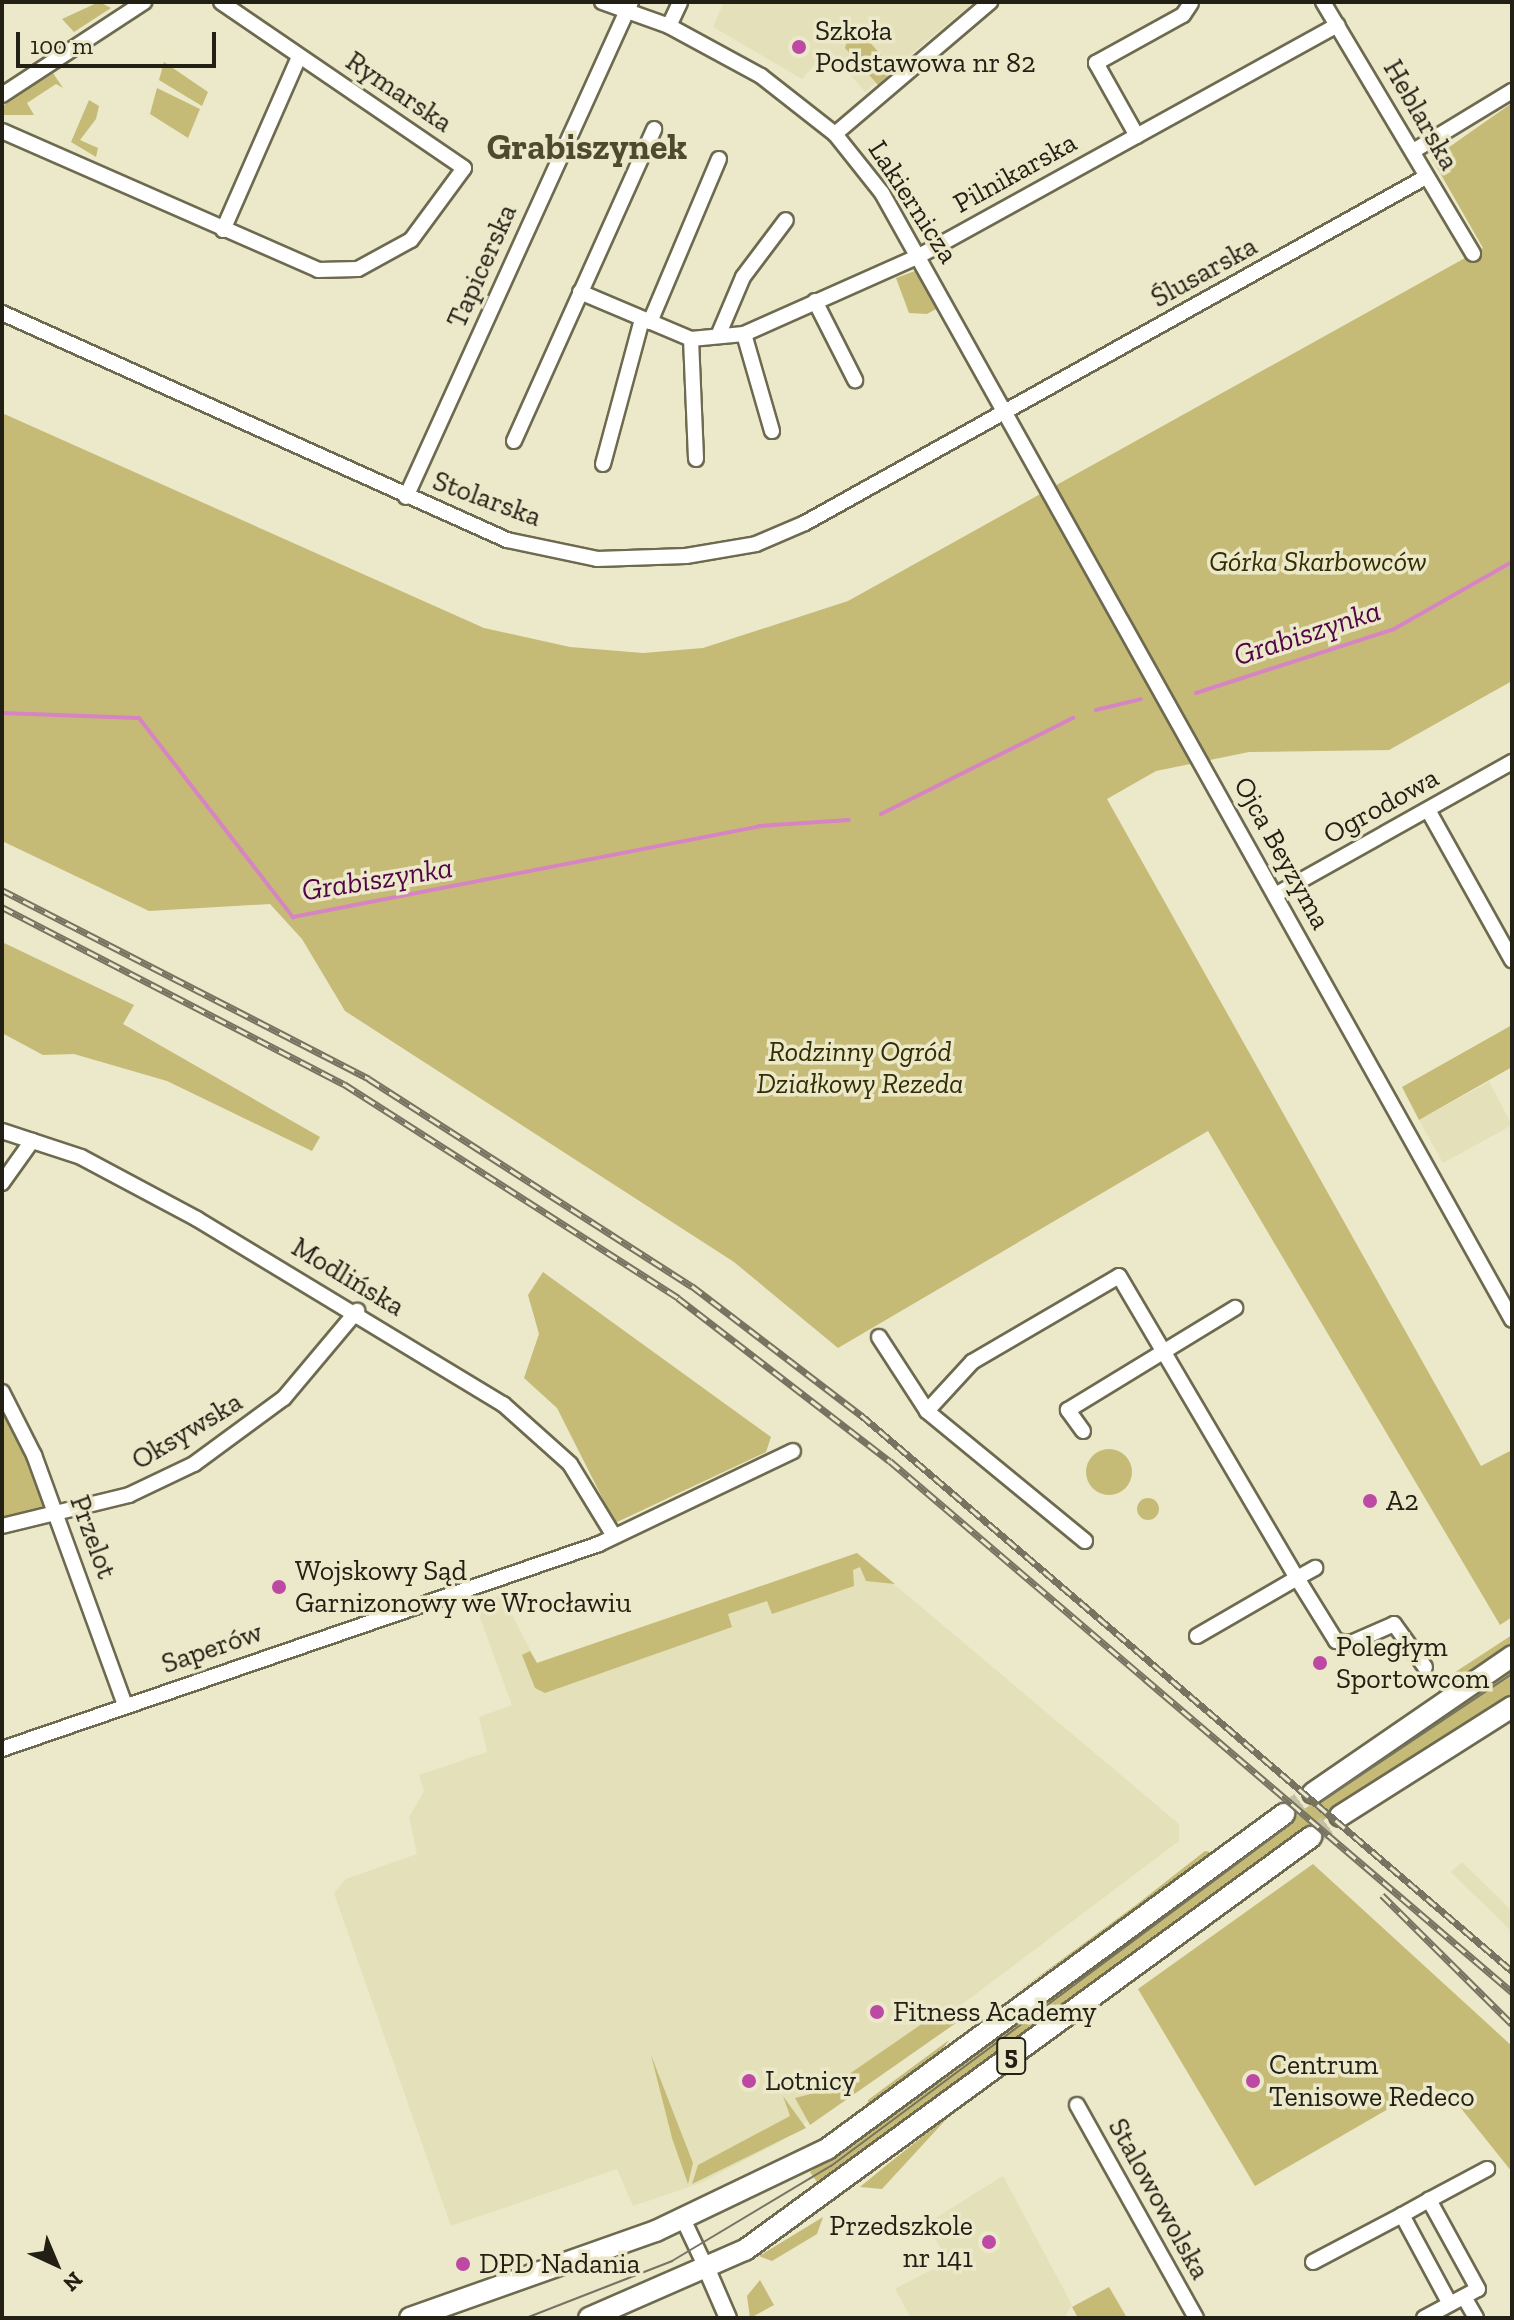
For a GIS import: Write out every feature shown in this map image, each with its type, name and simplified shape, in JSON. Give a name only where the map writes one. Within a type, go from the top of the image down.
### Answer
[{"type":"main road","points":[[1313,1793],[1512,1656]]},
{"type":"main road","points":[[1340,1816],[1512,1707]]},
{"type":"main road","name":"5","points":[[410,2318],[683,2219],[846,2137],[1284,1814]]},
{"type":"main road","name":"5","points":[[589,2318],[708,2272],[1311,1837]]},
{"type":"street","points":[[2,95],[144,2]]},
{"type":"street","name":"Rymarska","points":[[2,131],[318,270],[358,269],[411,240],[464,168],[221,2]]},
{"type":"street","name":"Lakiernicza","points":[[602,2],[629,7],[761,76],[835,134],[919,256],[1006,411]]},
{"type":"street","points":[[669,26],[680,2]]},
{"type":"street","points":[[835,134],[990,2]]},
{"type":"street","name":"Heblarska","points":[[1323,2],[1415,150],[1426,177],[1473,254]]},
{"type":"street","points":[[1137,136],[1096,63],[1183,15],[1191,3]]},
{"type":"street","name":"Tapicerska","points":[[406,497],[629,7]]},
{"type":"street","name":"Pilnikarska","points":[[744,334],[919,256],[1337,25]]},
{"type":"street","points":[[223,230],[299,57]]},
{"type":"street","points":[[1415,150],[1512,91]]},
{"type":"street","points":[[514,441],[654,129]]},
{"type":"street","points":[[603,464],[646,321],[719,159]]},
{"type":"street","name":"Ślusarska","points":[[1006,411],[1426,177]]},
{"type":"street","points":[[718,336],[743,277],[786,220]]},
{"type":"street","points":[[580,292],[691,339],[744,334],[772,431]]},
{"type":"street","points":[[815,301],[855,380]]},
{"type":"street","name":"Stolarska","points":[[2,313],[507,540],[597,559],[686,556],[756,544],[805,523],[1006,411]]},
{"type":"street","points":[[691,339],[696,459]]},
{"type":"street","name":"Ojca Beyzyma","points":[[1006,411],[1512,1320]]},
{"type":"street","name":"Ogrodowa","points":[[1275,895],[1512,762]]},
{"type":"street","points":[[1428,810],[1512,960]]},
{"type":"street","name":"Modlińska","points":[[2,1131],[81,1157],[357,1311],[526,1420],[577,1473],[614,1536]]},
{"type":"street","points":[[2,1183],[32,1141]]},
{"type":"street","points":[[927,1411],[972,1362],[1119,1276],[1336,1641],[1351,1643],[1394,1624],[1425,1667]]},
{"type":"street","points":[[1083,1431],[1068,1410],[1235,1308]]},
{"type":"street","name":"Oksywska","points":[[2,1526],[58,1517],[161,1482],[228,1443],[284,1398],[357,1311]]},
{"type":"street","points":[[879,1337],[927,1411],[1085,1541]]},
{"type":"street","name":"Przelot","points":[[2,1392],[58,1517],[125,1705]]},
{"type":"street","name":"Saperów","points":[[2,1749],[614,1536],[793,1451]]},
{"type":"street","points":[[1197,1636],[1315,1568]]},
{"type":"street","name":"Stalowowolska","points":[[1077,2105],[1196,2318]]},
{"type":"street","points":[[1313,2262],[1487,2169]]},
{"type":"street","points":[[1424,2318],[1478,2289],[1429,2200]]},
{"type":"street","points":[[1402,2215],[1450,2304]]},
{"type":"street","points":[[683,2219],[728,2318]]},
{"type":"street","points":[[1464,2297],[1476,2318]]},
{"type":"shaded area","points":[[724,2],[974,2],[865,92],[829,49],[802,79],[713,27]]},
{"type":"shaded area","points":[[1489,1082],[1512,1125],[1443,1163],[1419,1120]]},
{"type":"shaded area","points":[[857,1553],[1179,1824],[1179,1841],[778,2143],[701,2183],[633,2206],[617,2169],[451,2226],[334,1893],[346,1879],[417,1854],[409,1817],[424,1791],[419,1775],[487,1752],[479,1717],[512,1705],[475,1604],[502,1595],[537,1663]]},
{"type":"shaded area","points":[[1462,1862],[1512,1911],[1512,1932],[1451,1872]]},
{"type":"shaded area","name":"Przedszkole nr 141","points":[[1003,2176],[1072,2305],[1064,2318],[911,2318],[895,2289],[948,2261],[926,2224]]},
{"type":"green space","points":[[99,2],[111,8],[74,32],[62,19]]},
{"type":"green space","points":[[853,23],[894,70],[878,85],[845,48]]},
{"type":"green space","points":[[164,62],[208,92],[202,106],[159,80]]},
{"type":"green space","points":[[53,73],[63,88],[56,84],[27,103],[34,115],[2,115],[3,106]]},
{"type":"green space","points":[[157,88],[200,109],[188,138],[150,114]]},
{"type":"green space","points":[[89,100],[99,106],[96,119],[80,140],[98,148],[96,157],[71,142]]},
{"type":"green space","points":[[1512,103],[1512,681],[1389,750],[1249,752],[1156,771],[1107,799],[1481,1466],[1512,1450],[1512,1617],[1500,1625],[1208,1131],[838,1348],[734,1262],[345,1011],[302,939],[270,904],[149,911],[2,841],[2,413],[484,628],[570,647],[643,653],[703,648],[848,601],[1483,248],[1432,159]]},
{"type":"green space","points":[[915,271],[938,308],[927,314],[909,313],[896,278]]},
{"type":"green space","points":[[2,942],[134,1005],[123,1024],[320,1137],[312,1151],[167,1081],[74,1054],[43,1055],[2,1033]]},
{"type":"green space","points":[[1512,1025],[1512,1067],[1419,1120],[1402,1087]]},
{"type":"green space","points":[[543,1272],[771,1437],[766,1452],[615,1523],[557,1408],[524,1378],[539,1334],[528,1295]]},
{"type":"green space","points":[[2,1405],[46,1502],[44,1509],[2,1521]]},
{"type":"green space","points":[[1109,1449],[1125,1456],[1132,1472],[1125,1488],[1109,1495],[1093,1488],[1086,1472],[1093,1456]]},
{"type":"green space","points":[[1148,1498],[1156,1501],[1159,1509],[1156,1517],[1148,1520],[1140,1517],[1137,1509],[1140,1501]]},
{"type":"green space","points":[[857,1553],[895,1584],[866,1581],[860,1567],[853,1570],[854,1586],[772,1614],[767,1601],[728,1614],[732,1627],[545,1693],[535,1688],[522,1655],[530,1651],[537,1663]]},
{"type":"green space","points":[[1512,1635],[1512,1645],[1435,1699],[1443,1680]]},
{"type":"green space","points":[[1512,1665],[1512,1695],[1295,1839],[822,2189],[810,2172],[1241,1853]]},
{"type":"green space","points":[[1205,1851],[1215,1853],[1012,1996],[1136,1905]]},
{"type":"green space","points":[[1313,1864],[1512,2046],[1512,2172],[1448,2092],[1428,2086],[1255,2186],[1138,1989]]},
{"type":"green space","points":[[945,2008],[956,2023],[810,2125],[795,2098],[826,2090]]},
{"type":"green space","points":[[949,2040],[942,2050],[868,2107],[868,2100]]},
{"type":"green space","points":[[651,2055],[693,2163],[688,2184],[672,2138]]},
{"type":"green space","points":[[783,2096],[806,2128],[692,2184],[698,2165],[790,2116]]},
{"type":"green space","points":[[951,2114],[882,2189],[860,2187],[888,2164]]},
{"type":"green space","points":[[823,2217],[817,2234],[772,2261],[759,2256]]},
{"type":"green space","points":[[760,2280],[774,2305],[750,2318],[747,2296]]},
{"type":"green space","points":[[1109,2287],[1127,2318],[1078,2318],[1072,2307]]},
{"type":"waterway","name":"Grabiszynka","points":[[1196,693],[1394,629],[1512,562]]},
{"type":"waterway","name":"Grabiszynka","points":[[1096,710],[1141,699]]},
{"type":"waterway","name":"Grabiszynka","points":[[2,713],[139,718],[293,917],[759,826],[849,820]]},
{"type":"waterway","name":"Grabiszynka","points":[[881,814],[1073,718]]},
{"type":"tunnel","points":[[1284,1814],[1313,1793]]},
{"type":"tunnel","points":[[1311,1837],[1340,1816]]},
{"type":"tram line","points":[[1322,1801],[1512,1674]]},
{"type":"tram line","points":[[526,2318],[672,2261],[831,2166],[1293,1822]]},
{"type":"railway","points":[[2,890],[369,1079],[692,1286],[861,1415],[1512,1971]]},
{"type":"railway","points":[[2,907],[344,1084],[678,1298],[890,1461],[1512,1992]]},
{"type":"railway","points":[[1382,1895],[1512,2024]]},
{"type":"place","name":"Szkoła Podstawowa nr 82","points":[[799,47]]},
{"type":"place","name":"A2","points":[[1370,1501]]},
{"type":"place","name":"Wojskowy Sąd Garnizonowy we Wrocławiu","points":[[279,1587]]},
{"type":"place","name":"Poległym Sportowcom","points":[[1320,1663]]},
{"type":"place","name":"Fitness Academy","points":[[877,2012]]},
{"type":"place","name":"Lotnicy","points":[[749,2081]]},
{"type":"place","name":"Centrum Tenisowe Redeco","points":[[1253,2081]]},
{"type":"place","name":"Przedszkole nr 141","points":[[989,2242]]},
{"type":"place","name":"DPD Nadania","points":[[463,2264]]},
{"type":"district","name":"Grabiszynek","points":[[587,147]]},
{"type":"park label","name":"Górka Skarbowców","points":[[1318,562]]},
{"type":"park label","name":"Rodzinny Ogród Działkowy Rezeda","points":[[860,1068]]}]
